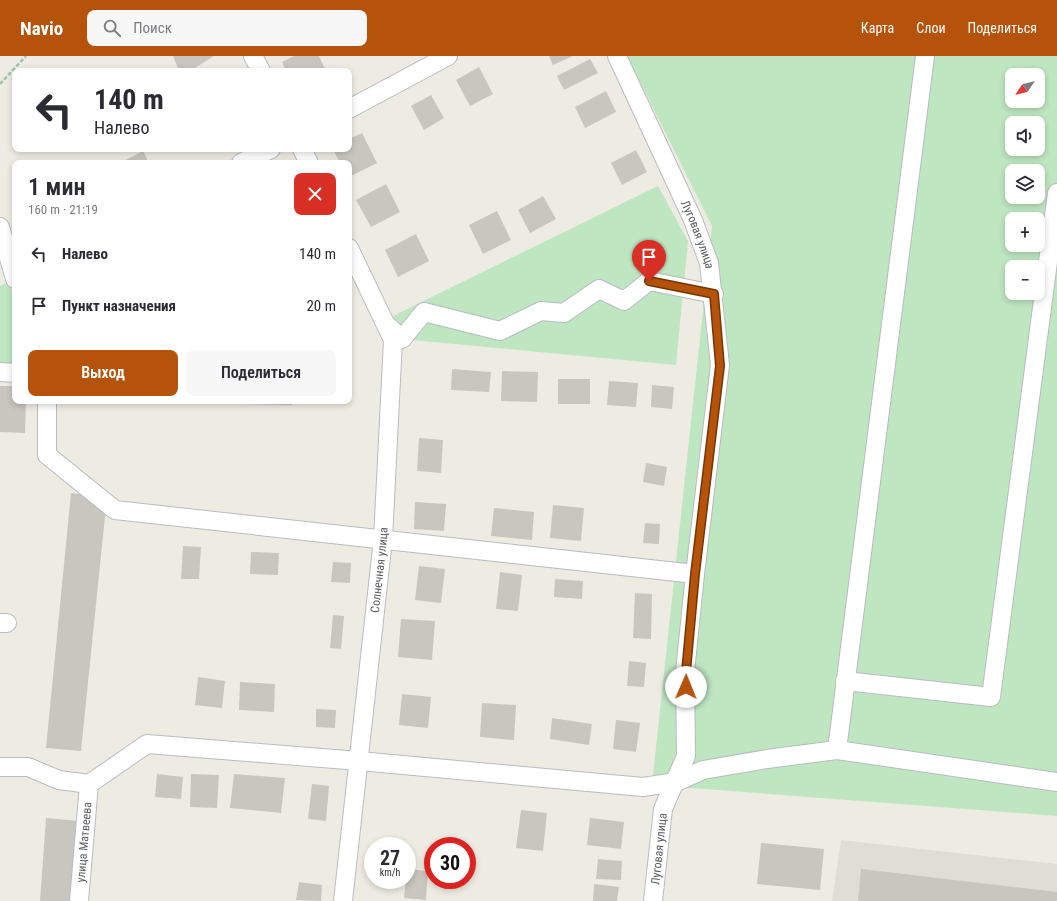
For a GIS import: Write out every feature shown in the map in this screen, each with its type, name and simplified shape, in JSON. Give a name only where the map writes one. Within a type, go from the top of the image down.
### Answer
[{"type":"street","points":[[253,56],[259,68]]},
{"type":"street","points":[[352,107],[448,56]]},
{"type":"street","name":"Луговая улица","points":[[617,56],[693,220],[709,263],[714,294],[720,366],[695,574],[686,672],[686,756],[663,809],[653,901]]},
{"type":"street","points":[[836,750],[925,56]]},
{"type":"street","points":[[247,160],[265,152]]},
{"type":"street","points":[[845,681],[991,697],[1057,193]]},
{"type":"street","points":[[0,227],[11,277]]},
{"type":"street","name":"Солнечная улица","points":[[343,901],[383,539],[393,340],[352,254]]},
{"type":"street","points":[[385,324],[402,339],[424,312],[500,332],[541,310],[564,313],[599,289],[624,301],[649,281],[714,294]]},
{"type":"street","points":[[0,372],[12,373]]},
{"type":"street","points":[[47,404],[47,455],[115,510],[695,574]]},
{"type":"street","points":[[0,766],[28,767],[59,780],[89,784],[147,744],[359,761],[642,787],[676,782],[703,770],[767,759],[836,750],[1057,782]]},
{"type":"street","name":"улица Матвеева","points":[[79,901],[89,784]]},
{"type":"path","points":[[15,68],[26,56]]},
{"type":"path","points":[[0,84],[12,71]]},
{"type":"shaded area","points":[[841,840],[1057,864],[1057,901],[832,901]]},
{"type":"green space","points":[[627,56],[1057,56],[1057,816],[652,785],[712,226]]},
{"type":"green space","points":[[658,186],[688,241],[676,365],[402,339],[393,316]]},
{"type":"green space","points":[[8,282],[12,292],[12,366],[0,365],[0,286]]},
{"type":"building","points":[[173,56],[214,56],[195,68],[178,68]]},
{"type":"building","points":[[294,56],[319,56],[325,68],[285,68],[282,62]]},
{"type":"building","points":[[549,56],[573,56],[553,65]]},
{"type":"building","points":[[590,59],[598,73],[564,90],[557,76]]},
{"type":"building","points":[[479,67],[493,94],[470,106],[456,80]]},
{"type":"building","points":[[606,91],[616,112],[585,128],[575,107]]},
{"type":"building","points":[[431,95],[444,118],[424,130],[411,106]]},
{"type":"building","points":[[362,133],[377,163],[352,176],[352,160],[338,160],[334,152],[352,152],[352,138]]},
{"type":"building","points":[[636,150],[647,172],[622,185],[611,163]]},
{"type":"building","points":[[144,152],[148,160],[126,160]]},
{"type":"building","points":[[386,184],[400,212],[371,227],[356,200]]},
{"type":"building","points":[[543,196],[556,219],[530,233],[518,210]]},
{"type":"building","points":[[497,211],[511,240],[483,254],[469,225]]},
{"type":"building","points":[[416,234],[429,261],[398,277],[385,250]]},
{"type":"building","points":[[452,369],[491,372],[489,392],[451,390]]},
{"type":"building","points":[[502,371],[538,372],[537,402],[501,401]]},
{"type":"building","points":[[558,379],[590,379],[590,404],[558,404]]},
{"type":"building","points":[[609,381],[638,383],[636,407],[607,405]]},
{"type":"building","points":[[652,385],[674,387],[672,409],[651,407]]},
{"type":"building","points":[[0,386],[12,386],[12,404],[26,404],[25,433],[0,432]]},
{"type":"building","points":[[242,404],[292,404],[292,405]]},
{"type":"building","points":[[419,438],[443,440],[441,473],[417,471]]},
{"type":"building","points":[[646,463],[667,467],[664,486],[643,482]]},
{"type":"building","points":[[71,493],[107,497],[81,751],[46,748]]},
{"type":"building","points":[[415,502],[446,504],[444,531],[414,529]]},
{"type":"building","points":[[553,505],[584,508],[581,541],[550,538]]},
{"type":"building","points":[[494,508],[534,512],[532,540],[491,536]]},
{"type":"building","points":[[645,523],[660,524],[659,544],[643,543]]},
{"type":"building","points":[[183,546],[201,547],[199,579],[181,579]]},
{"type":"building","points":[[251,552],[279,553],[278,575],[250,574]]},
{"type":"building","points":[[333,562],[351,563],[350,583],[331,582]]},
{"type":"building","points":[[419,566],[445,569],[441,603],[415,600]]},
{"type":"building","points":[[500,572],[522,575],[518,611],[496,609]]},
{"type":"building","points":[[555,579],[583,581],[582,599],[554,597]]},
{"type":"building","points":[[635,593],[652,594],[651,639],[633,638]]},
{"type":"building","points":[[333,615],[344,616],[341,649],[330,648]]},
{"type":"building","points":[[401,619],[435,621],[432,660],[398,657]]},
{"type":"building","points":[[629,661],[646,663],[644,687],[627,686]]},
{"type":"building","points":[[198,677],[225,681],[222,708],[195,705]]},
{"type":"building","points":[[240,682],[275,684],[274,712],[239,710]]},
{"type":"building","points":[[402,694],[431,697],[428,728],[399,725]]},
{"type":"building","points":[[482,703],[516,705],[514,740],[480,737]]},
{"type":"building","points":[[316,709],[336,710],[335,728],[316,727]]},
{"type":"building","points":[[552,718],[592,724],[589,745],[550,739]]},
{"type":"building","points":[[616,720],[640,723],[636,752],[613,749]]},
{"type":"building","points":[[157,774],[183,777],[181,799],[155,797]]},
{"type":"building","points":[[191,774],[219,775],[217,808],[190,807]]},
{"type":"building","points":[[234,774],[285,778],[281,813],[230,808]]},
{"type":"building","points":[[312,784],[329,786],[326,821],[308,819]]},
{"type":"building","points":[[521,810],[547,813],[543,851],[516,848]]},
{"type":"building","points":[[46,818],[79,821],[73,901],[40,901]]},
{"type":"building","points":[[590,818],[624,822],[621,849],[587,845]]},
{"type":"building","points":[[761,843],[824,849],[820,890],[757,884]]},
{"type":"building","points":[[598,859],[622,861],[621,880],[596,879]]},
{"type":"building","points":[[861,869],[1057,892],[1057,901],[858,901]]},
{"type":"building","points":[[416,870],[424,871],[424,889],[427,889],[426,900],[404,898],[405,889],[416,889]]},
{"type":"building","points":[[299,882],[322,885],[321,901],[296,900]]},
{"type":"building","points":[[594,884],[619,887],[617,901],[593,901]]},
{"type":"route","points":[[649,281],[714,294],[720,366],[695,574],[686,687]]}]
